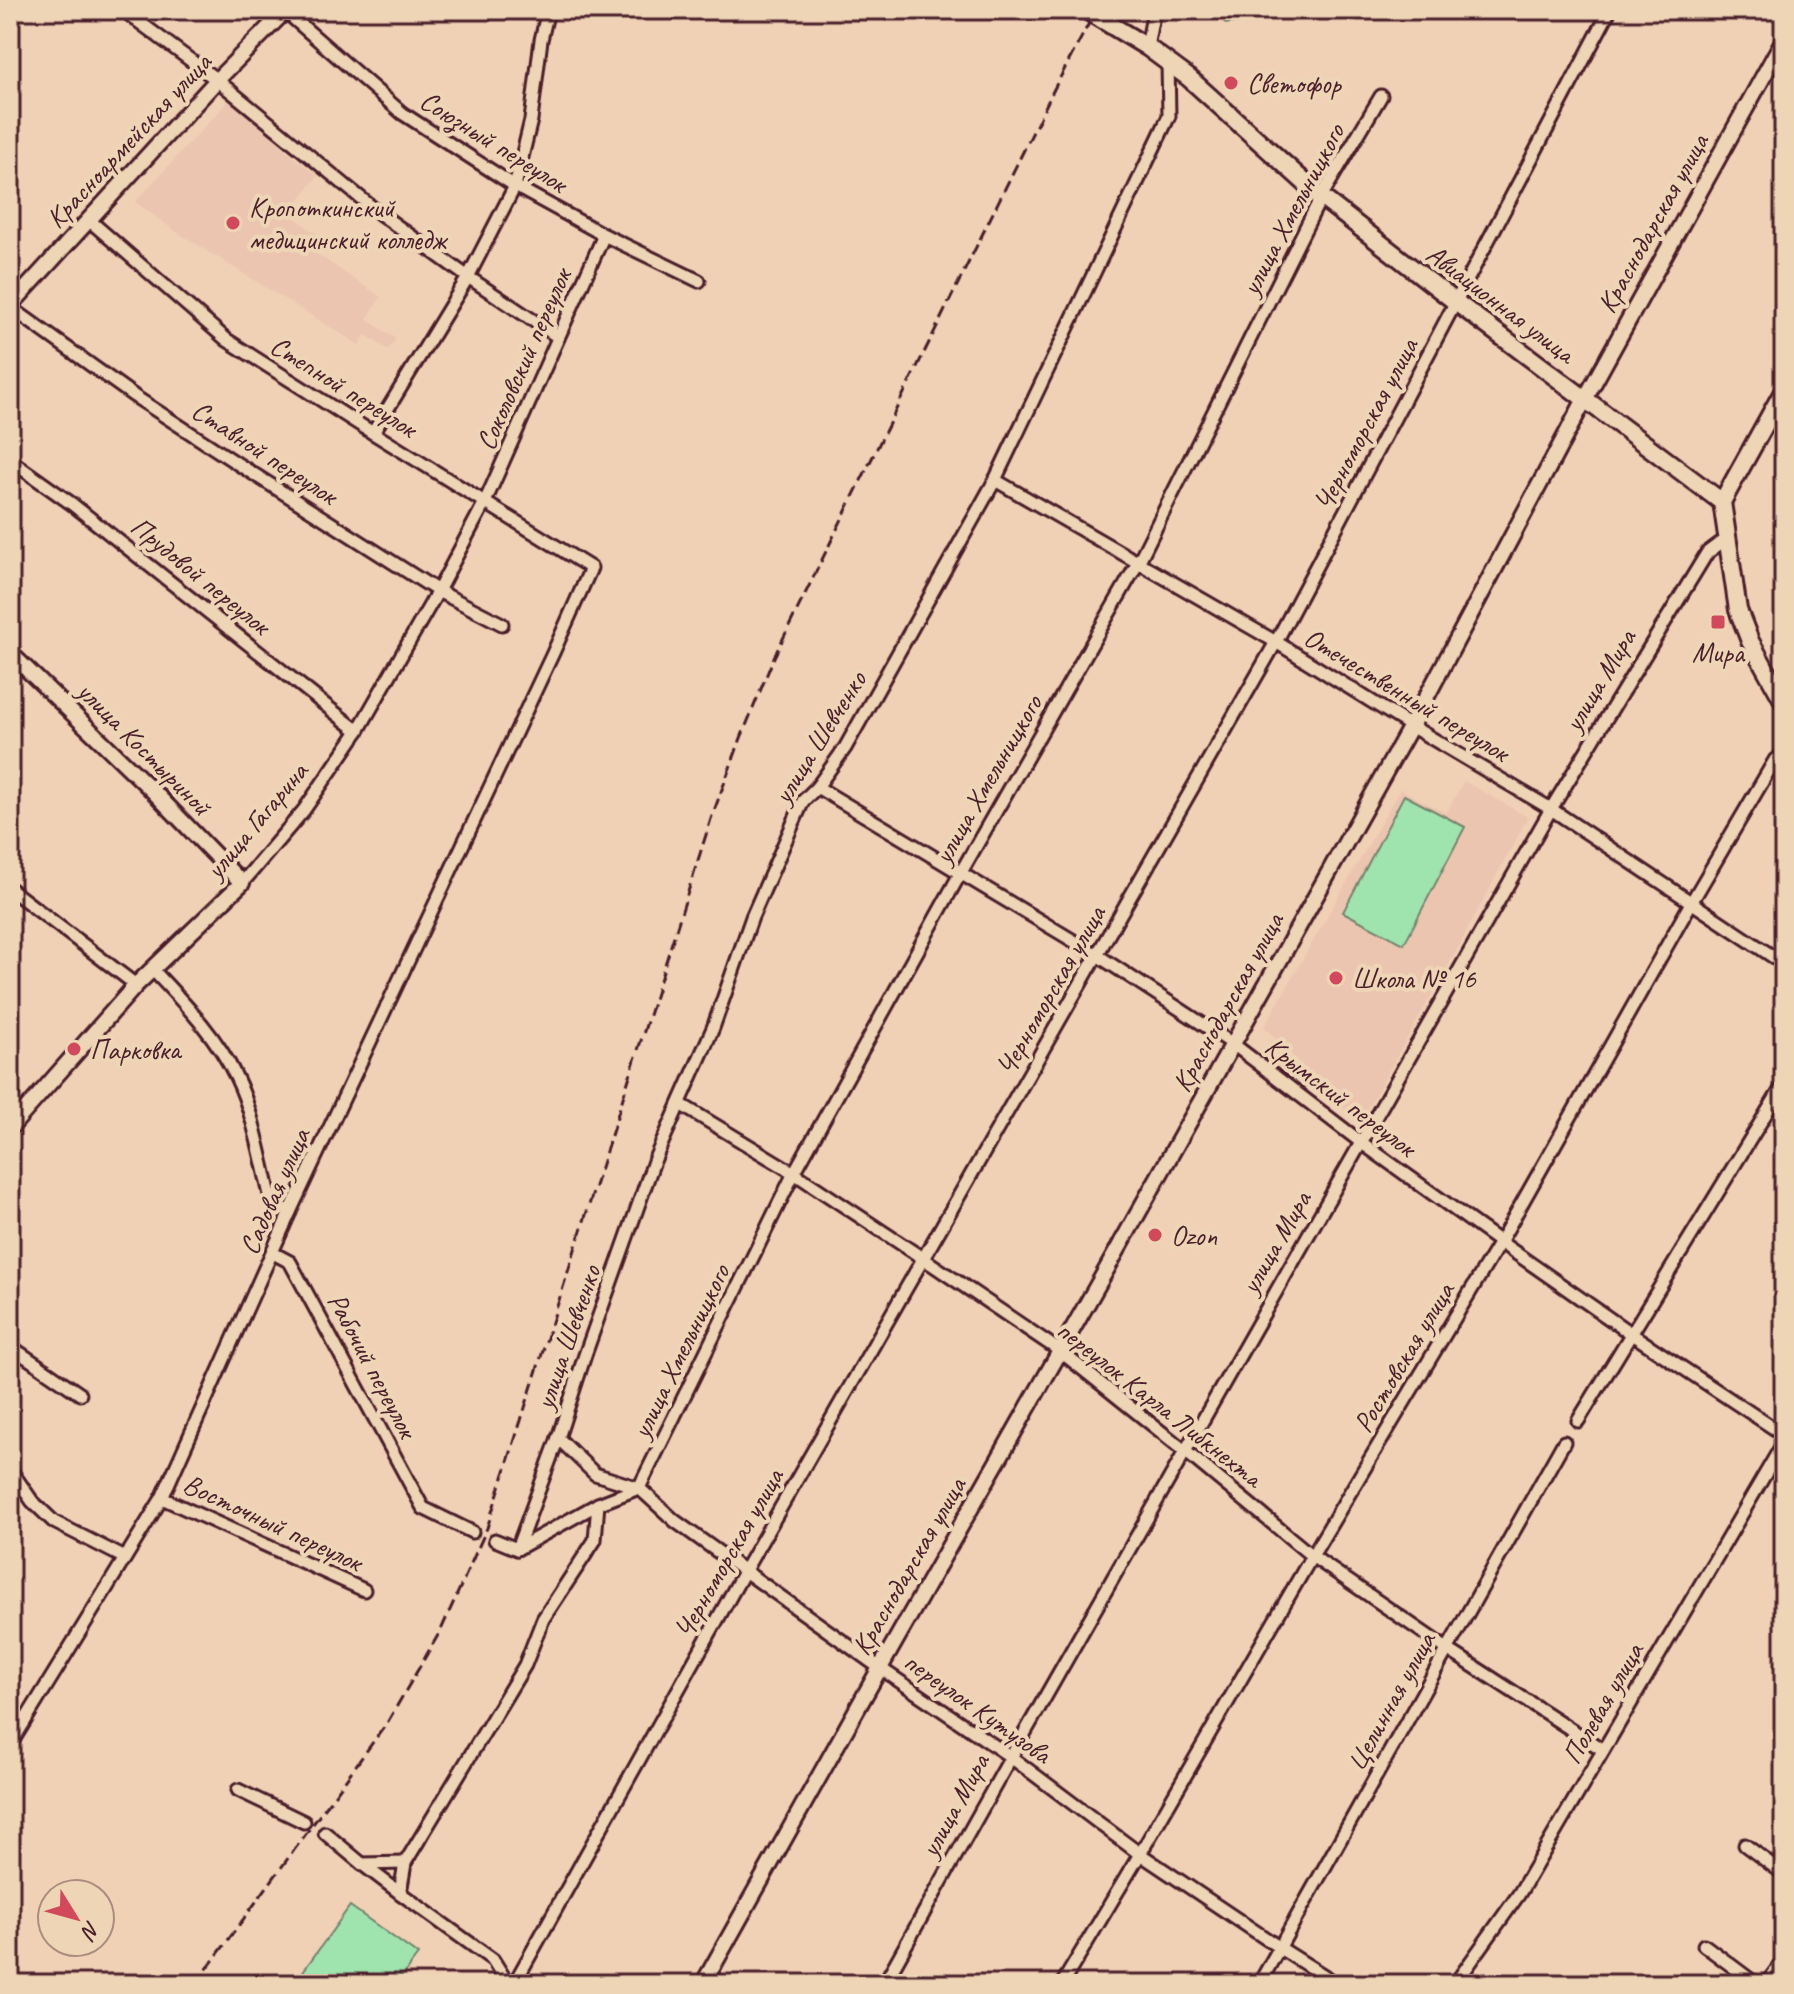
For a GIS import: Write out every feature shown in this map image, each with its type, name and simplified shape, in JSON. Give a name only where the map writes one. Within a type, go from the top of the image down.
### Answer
[{"type":"main road","name":"Авиационная улица","points":[[1086,10],[1147,47],[1189,78],[1321,197],[1722,502]]},
{"type":"main road","points":[[1784,390],[1722,502],[1738,610],[1750,641],[1784,702]]},
{"type":"street","points":[[123,10],[217,80],[379,213],[558,337]]},
{"type":"street","name":"Красноармейская улица","points":[[10,306],[217,80],[286,10]]},
{"type":"street","name":"Союзный переулок","points":[[286,10],[402,113],[515,186],[604,235],[699,281]]},
{"type":"street","points":[[373,433],[468,277],[515,186],[531,120],[548,10]]},
{"type":"street","points":[[1147,47],[1154,10]]},
{"type":"street","name":"Черноморская улица","points":[[511,1984],[1276,642],[1610,10]]},
{"type":"street","name":"Краснодарская улица","points":[[703,1984],[1411,726],[1585,399],[1784,39]]},
{"type":"street","name":"улица Шевченко","points":[[517,1549],[654,1161],[713,1028],[759,903],[803,801],[845,748],[995,480],[1169,116],[1168,63]]},
{"type":"street","name":"улица Хмельницкого","points":[[639,1488],[794,1173],[1139,561],[1321,197],[1381,96]]},
{"type":"street","name":"Степной переулок","points":[[89,220],[227,340],[591,568],[557,644]]},
{"type":"street","name":"Соколовский переулок","points":[[485,502],[604,235]]},
{"type":"street","name":"Ставной переулок","points":[[10,306],[134,396],[438,591],[502,624]]},
{"type":"street","name":"Прудовой переулок","points":[[10,460],[72,504],[358,731]]},
{"type":"street","name":"Отечественный переулок","points":[[995,480],[1276,642],[1551,809],[1784,964]]},
{"type":"street","name":"улица Гагарина","points":[[10,1128],[136,985],[242,883],[304,810],[358,731],[485,502]]},
{"type":"street","name":"улица Мира","points":[[884,1984],[1551,809],[1707,553],[1727,538]]},
{"type":"street","name":"Садовая улица","points":[[10,1745],[162,1498],[290,1212],[557,644]]},
{"type":"street","name":"улица Костыриной","points":[[10,653],[151,789],[242,883]]},
{"type":"street","name":"Ростовская улица","points":[[1062,1984],[1500,1242],[1775,760],[1784,755]]},
{"type":"street","name":"Крымский переулок","points":[[817,787],[1097,955],[1233,1044],[1362,1143],[1500,1242],[1784,1435]]},
{"type":"street","points":[[10,889],[136,985]]},
{"type":"street","points":[[152,969],[196,1015],[237,1078],[272,1203],[290,1212]]},
{"type":"street","points":[[1578,1421],[1784,1084]]},
{"type":"street","name":"переулок Карла Либкнехта","points":[[680,1104],[794,1173],[1060,1351],[1312,1556],[1447,1649],[1603,1750]]},
{"type":"street","name":"Рабочий переулок","points":[[273,1253],[290,1262],[423,1508],[472,1532]]},
{"type":"street","points":[[10,1346],[80,1394]]},
{"type":"street","name":"переулок Кутузова","points":[[558,1438],[595,1474],[639,1488],[675,1521],[880,1668],[1011,1757],[1140,1854],[1337,1984]]},
{"type":"street","name":"Целинная улица","points":[[1259,1984],[1564,1442]]},
{"type":"street","name":"Полевая улица","points":[[1455,1984],[1519,1894],[1784,1442]]},
{"type":"street","points":[[10,1469],[32,1501],[54,1522],[125,1558]]},
{"type":"street","points":[[495,1540],[517,1549],[598,1504],[639,1488]]},
{"type":"street","name":"Восточный переулок","points":[[162,1498],[364,1590]]},
{"type":"street","points":[[400,1893],[405,1863],[525,1665],[543,1619],[595,1540],[598,1504]]},
{"type":"street","points":[[238,1790],[304,1822]]},
{"type":"street","points":[[325,1833],[400,1893],[493,1960],[511,1984]]},
{"type":"street","points":[[1745,1845],[1784,1874]]},
{"type":"street","points":[[362,1864],[405,1863]]},
{"type":"street","points":[[1704,1945],[1756,1984]]},
{"type":"street","points":[[1766,1984],[1784,1960]]},
{"type":"shaded area","name":"Кропоткинский медицинский колледж","points":[[230,99],[318,176],[289,213],[327,242],[318,255],[381,297],[367,319],[396,339],[388,350],[366,335],[359,345],[178,233],[135,202]]},
{"type":"shaded area","points":[[1464,781],[1528,817],[1359,1124],[1264,1027],[1400,789],[1446,813]]},
{"type":"green space","points":[[1215,10],[1299,10],[1226,24]]},
{"type":"green space","points":[[1404,795],[1465,827],[1404,944],[1343,912]]},
{"type":"green space","points":[[350,1906],[418,1955],[396,1984],[294,1984]]},
{"type":"railway","points":[[196,1984],[387,1723],[441,1630],[487,1528],[711,819],[741,738],[774,657],[1054,89],[1096,10]]},
{"type":"place","name":"Светофор","points":[[1231,83]]},
{"type":"place","name":"Кропоткинский медицинский колледж","points":[[233,223]]},
{"type":"place","name":"Мира","points":[[1718,622]]},
{"type":"place","name":"Школа № 16","points":[[1336,978]]},
{"type":"place","name":"Парковка","points":[[74,1049]]},
{"type":"place","name":"Ozon","points":[[1155,1235]]}]
